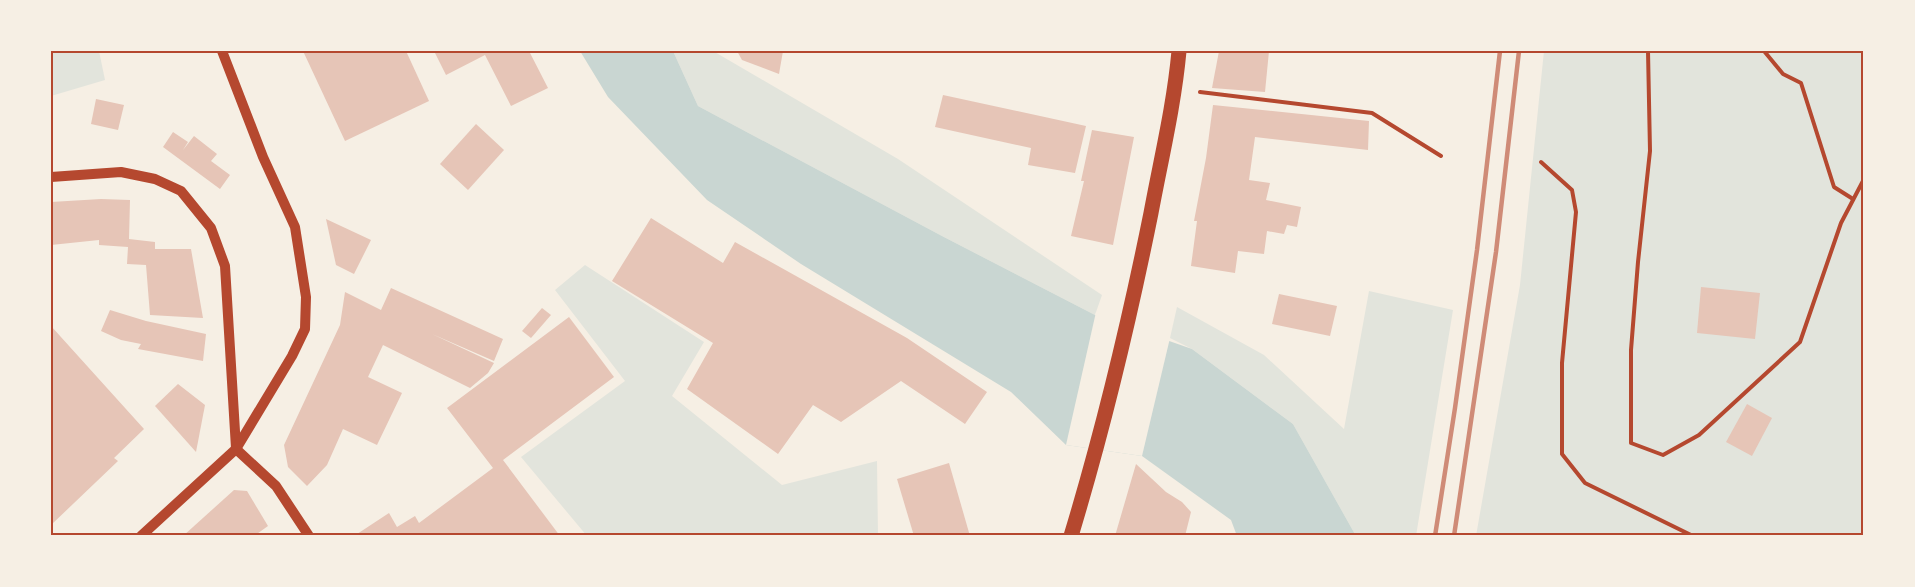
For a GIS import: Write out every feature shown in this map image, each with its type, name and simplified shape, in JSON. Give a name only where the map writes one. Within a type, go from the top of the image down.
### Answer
[{"type":"main road","points":[[1071,536],[1092,465],[1132,303],[1175,89],[1179,51]]},
{"type":"street","points":[[141,536],[236,449],[292,356],[305,329],[306,297],[295,227],[262,157],[222,51]]},
{"type":"street","points":[[51,177],[121,172],[155,179],[181,191],[211,228],[225,266],[236,449],[276,486],[309,536]]},
{"type":"path","points":[[1648,51],[1650,151],[1631,350],[1631,443],[1663,455],[1699,435],[1800,342],[1841,224],[1864,179]]},
{"type":"path","points":[[1764,51],[1783,74],[1801,83],[1834,187],[1853,199]]},
{"type":"path","points":[[1175,89],[1372,113],[1441,156]]},
{"type":"path","points":[[1541,162],[1572,190],[1576,213],[1562,363],[1562,454],[1585,483],[1693,536]]},
{"type":"shaded area","points":[[51,51],[99,51],[105,80],[51,96]]},
{"type":"shaded area","points":[[580,51],[673,51],[698,106],[1095,315],[1192,349],[1293,424],[1356,536],[1237,536],[1231,520],[1142,456],[1066,445],[1011,392],[801,264],[707,200],[608,97]]},
{"type":"shaded area","points":[[673,51],[713,51],[898,159],[1102,295],[1095,315],[698,106]]},
{"type":"shaded area","points":[[1544,51],[1864,51],[1864,536],[1476,536],[1520,285]]},
{"type":"shaded area","points":[[585,265],[704,342],[672,396],[782,485],[877,461],[878,536],[587,536],[521,457],[625,381],[555,290]]},
{"type":"shaded area","points":[[1369,291],[1453,310],[1416,536],[1356,536],[1293,424],[1192,349],[1170,338],[1177,307],[1264,355],[1344,429]]},
{"type":"pier","points":[[1096,312],[1170,338],[1142,456],[1066,445]]},
{"type":"building","points":[[303,51],[406,51],[429,101],[345,141]]},
{"type":"building","points":[[434,51],[529,51],[548,88],[511,106],[485,55],[446,75]]},
{"type":"building","points":[[737,51],[783,51],[779,74],[742,60]]},
{"type":"building","points":[[1219,51],[1269,51],[1265,92],[1212,88]]},
{"type":"building","points":[[943,95],[1086,126],[1075,173],[1028,165],[1031,148],[935,127]]},
{"type":"building","points":[[96,99],[124,105],[118,130],[91,124]]},
{"type":"building","points":[[1213,105],[1369,121],[1368,150],[1255,137],[1249,180],[1270,183],[1266,200],[1301,207],[1297,227],[1287,225],[1284,234],[1267,231],[1264,254],[1238,251],[1235,273],[1191,266],[1197,221],[1194,221]]},
{"type":"building","points":[[476,124],[504,150],[468,190],[440,164]]},
{"type":"building","points":[[1092,130],[1134,137],[1113,245],[1071,236],[1084,181],[1081,181]]},
{"type":"building","points":[[173,132],[188,142],[183,150],[194,136],[217,154],[211,161],[230,175],[220,189],[163,147]]},
{"type":"building","points":[[130,200],[129,239],[155,242],[155,249],[191,249],[203,318],[150,315],[146,265],[127,264],[128,247],[99,245],[99,240],[51,245],[51,202]]},
{"type":"building","points":[[651,218],[723,263],[735,242],[907,338],[987,392],[965,424],[901,381],[841,422],[813,405],[778,454],[687,389],[713,343],[612,281]]},
{"type":"building","points":[[326,219],[371,240],[354,274],[336,265]]},
{"type":"building","points":[[1701,287],[1760,293],[1755,339],[1697,333]]},
{"type":"building","points":[[391,288],[503,339],[494,361],[432,334],[494,363],[488,373],[470,388],[383,345],[368,377],[402,393],[377,445],[343,429],[327,465],[307,486],[288,467],[284,445],[340,325],[345,292],[381,310]]},
{"type":"building","points":[[1279,294],[1337,306],[1330,336],[1272,324]]},
{"type":"building","points":[[542,308],[551,315],[531,338],[522,331]]},
{"type":"building","points":[[110,310],[146,321],[206,334],[203,361],[138,349],[141,344],[121,340],[101,331]]},
{"type":"building","points":[[569,317],[614,377],[503,460],[560,536],[354,536],[389,513],[397,527],[415,516],[419,523],[493,468],[447,408]]},
{"type":"building","points":[[51,326],[144,429],[114,458],[118,461],[51,525]]},
{"type":"building","points":[[178,384],[205,405],[196,452],[155,406]]},
{"type":"building","points":[[1747,404],[1772,418],[1752,456],[1726,442]]},
{"type":"building","points":[[949,463],[970,536],[914,536],[897,479]]},
{"type":"building","points":[[1136,464],[1191,512],[1185,536],[1173,534],[1172,536],[1115,536]]},
{"type":"building","points":[[234,490],[247,491],[268,526],[254,536],[183,536]]},
{"type":"railway","points":[[1435,536],[1477,250],[1500,51]]},
{"type":"railway","points":[[1454,536],[1496,252],[1519,51]]}]
